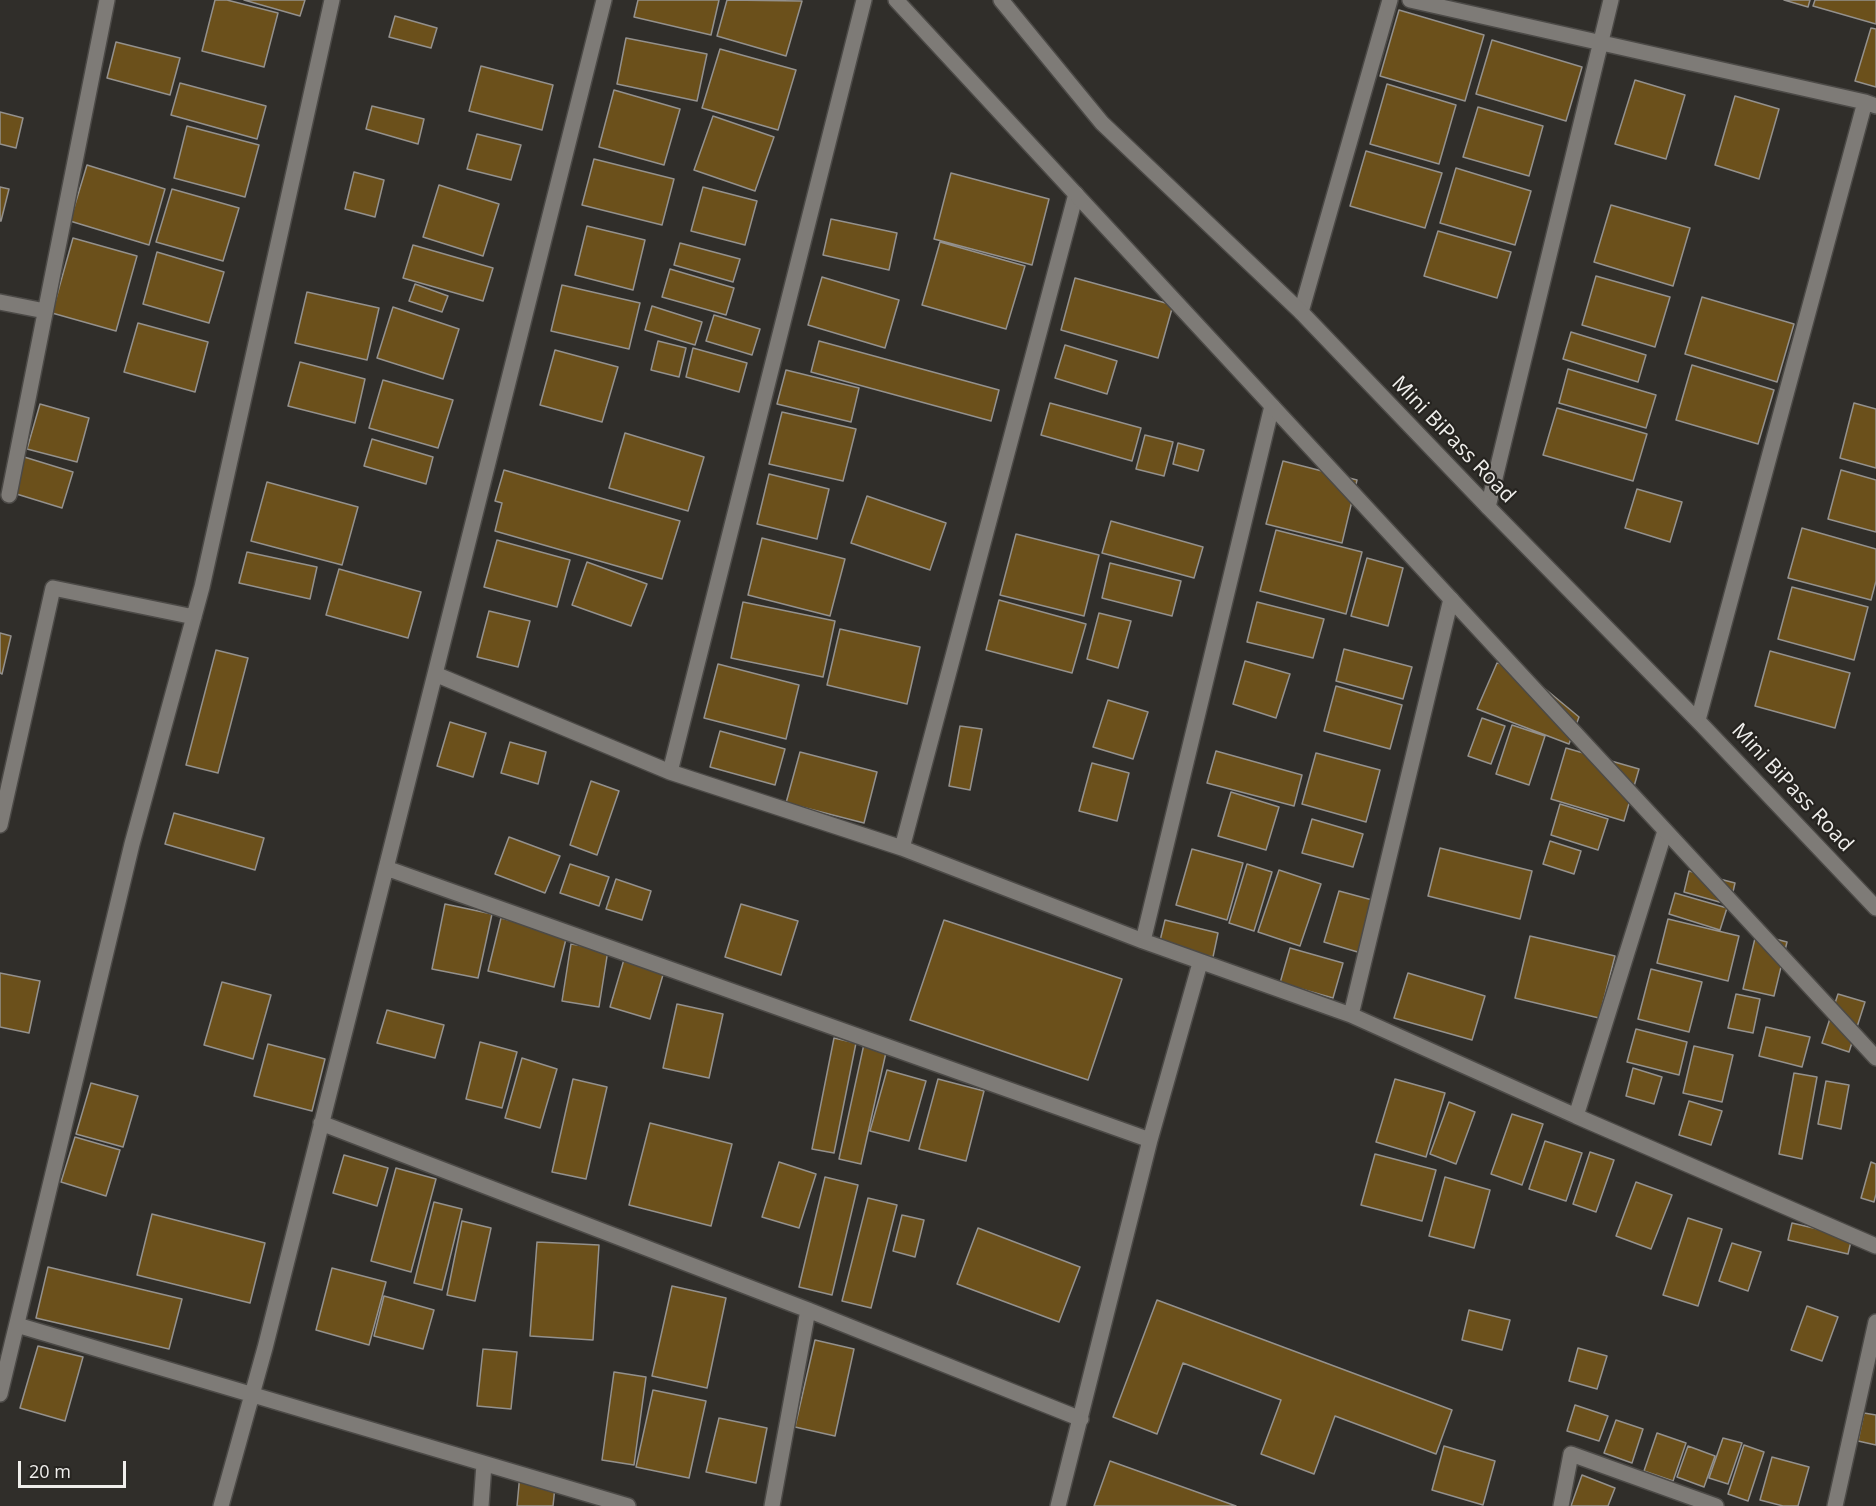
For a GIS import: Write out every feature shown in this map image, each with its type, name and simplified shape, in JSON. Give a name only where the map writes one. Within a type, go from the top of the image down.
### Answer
[{"type":"street","points":[[9,495],[107,0]]},
{"type":"street","points":[[0,1394],[132,844],[194,617],[332,0]]},
{"type":"street","points":[[221,1506],[253,1393],[604,0]]},
{"type":"street","points":[[670,772],[864,0]]},
{"type":"street","points":[[896,0],[1876,1058]]},
{"type":"street","name":"Mini BiPass Road","points":[[1001,0],[1102,123],[1301,312],[1488,507],[1698,720],[1876,908]]},
{"type":"street","points":[[1301,312],[1390,0]]},
{"type":"street","points":[[1410,0],[1871,104],[1698,720]]},
{"type":"street","points":[[1488,507],[1611,0]]},
{"type":"street","points":[[902,848],[1076,194]]},
{"type":"street","points":[[0,302],[45,311]]},
{"type":"street","points":[[1143,942],[1272,406]]},
{"type":"street","points":[[0,825],[53,588],[194,617]]},
{"type":"street","points":[[1351,1015],[1451,599]]},
{"type":"street","points":[[435,674],[670,772],[902,848],[1143,942],[1351,1015],[1576,1116],[1876,1246]]},
{"type":"street","points":[[1576,1116],[1665,831]]},
{"type":"street","points":[[386,868],[1150,1140]]},
{"type":"street","points":[[1058,1506],[1150,1140],[1200,963]]},
{"type":"street","points":[[321,1123],[808,1310],[1081,1419]]},
{"type":"street","points":[[772,1506],[808,1310]]},
{"type":"street","points":[[1835,1506],[1876,1322]]},
{"type":"street","points":[[17,1324],[628,1506]]},
{"type":"street","points":[[1561,1506],[1571,1454],[1716,1506]]},
{"type":"street","points":[[481,1506],[484,1464]]},
{"type":"building","points":[[215,0],[227,0],[278,13],[264,67],[202,51]]},
{"type":"building","points":[[244,0],[305,0],[300,16]]},
{"type":"building","points":[[638,0],[719,0],[711,35],[634,17]]},
{"type":"building","points":[[727,0],[802,1],[786,56],[717,36]]},
{"type":"building","points":[[1784,0],[1810,0],[1808,7]]},
{"type":"building","points":[[1815,0],[1876,0],[1876,24],[1813,6]]},
{"type":"building","points":[[1399,10],[1484,35],[1465,101],[1380,76]]},
{"type":"building","points":[[395,16],[437,28],[431,48],[389,37]]},
{"type":"building","points":[[1871,28],[1876,29],[1876,87],[1855,81]]},
{"type":"building","points":[[626,38],[707,54],[697,101],[617,84]]},
{"type":"building","points":[[1492,40],[1582,67],[1566,121],[1476,94]]},
{"type":"building","points":[[116,42],[180,58],[170,95],[107,78]]},
{"type":"building","points":[[720,49],[796,70],[778,130],[702,108]]},
{"type":"building","points":[[481,66],[553,85],[542,130],[469,111]]},
{"type":"building","points":[[1635,80],[1685,95],[1666,159],[1615,144]]},
{"type":"building","points":[[180,83],[266,106],[257,139],[171,115]]},
{"type":"building","points":[[1387,84],[1456,105],[1439,164],[1370,144]]},
{"type":"building","points":[[614,90],[680,109],[664,165],[599,147]]},
{"type":"building","points":[[1735,96],[1779,109],[1759,179],[1715,165]]},
{"type":"building","points":[[372,106],[424,119],[418,144],[366,129]]},
{"type":"building","points":[[1478,107],[1543,126],[1529,176],[1463,157]]},
{"type":"building","points":[[0,112],[23,118],[16,148],[0,144]]},
{"type":"building","points":[[713,116],[774,137],[755,191],[694,170]]},
{"type":"building","points":[[187,126],[259,145],[245,197],[174,178]]},
{"type":"building","points":[[477,134],[521,145],[511,180],[467,169]]},
{"type":"building","points":[[1366,151],[1442,173],[1425,228],[1350,206]]},
{"type":"building","points":[[594,159],[674,179],[662,225],[582,205]]},
{"type":"building","points":[[87,165],[165,189],[149,245],[70,221]]},
{"type":"building","points":[[1456,168],[1531,191],[1515,245],[1440,223]]},
{"type":"building","points":[[354,172],[384,180],[375,217],[345,209]]},
{"type":"building","points":[[951,173],[1049,199],[1032,265],[934,239]]},
{"type":"building","points":[[439,185],[499,204],[483,256],[423,237]]},
{"type":"building","points":[[0,187],[9,189],[1,221],[0,221]]},
{"type":"building","points":[[703,187],[757,201],[745,245],[691,231]]},
{"type":"building","points":[[172,189],[239,208],[223,261],[156,242]]},
{"type":"building","points":[[1611,205],[1690,228],[1673,286],[1594,262]]},
{"type":"building","points":[[831,219],[897,233],[889,270],[823,255]]},
{"type":"building","points":[[587,226],[645,240],[633,290],[575,275]]},
{"type":"building","points":[[1438,231],[1511,252],[1497,298],[1424,276]]},
{"type":"building","points":[[73,238],[137,256],[116,331],[52,313]]},
{"type":"building","points":[[940,242],[1025,266],[1006,329],[922,305]]},
{"type":"building","points":[[680,243],[740,259],[733,282],[674,265]]},
{"type":"building","points":[[413,245],[493,268],[483,301],[403,278]]},
{"type":"building","points":[[157,252],[224,272],[209,323],[143,304]]},
{"type":"building","points":[[670,269],[734,288],[726,315],[662,297]]},
{"type":"building","points":[[1596,276],[1670,297],[1655,347],[1582,325]]},
{"type":"building","points":[[822,277],[899,300],[885,348],[808,325]]},
{"type":"building","points":[[1075,278],[1173,305],[1158,358],[1061,330]]},
{"type":"building","points":[[415,284],[448,296],[442,312],[409,301]]},
{"type":"building","points":[[562,285],[640,303],[629,349],[551,331]]},
{"type":"building","points":[[307,292],[379,308],[367,360],[295,343]]},
{"type":"building","points":[[1702,297],[1794,324],[1777,382],[1685,354]]},
{"type":"building","points":[[652,306],[702,322],[695,345],[645,330]]},
{"type":"building","points":[[393,307],[459,329],[443,379],[377,358]]},
{"type":"building","points":[[714,315],[760,329],[752,355],[706,341]]},
{"type":"building","points":[[138,323],[208,342],[195,392],[124,372]]},
{"type":"building","points":[[1571,332],[1646,355],[1638,382],[1563,359]]},
{"type":"building","points":[[658,341],[686,348],[679,377],[651,370]]},
{"type":"building","points":[[819,341],[999,390],[991,421],[811,372]]},
{"type":"building","points":[[1065,345],[1117,361],[1107,394],[1055,378]]},
{"type":"building","points":[[693,348],[747,363],[739,392],[686,377]]},
{"type":"building","points":[[555,350],[618,367],[602,422],[540,405]]},
{"type":"building","points":[[300,362],[365,379],[355,423],[288,406]]},
{"type":"building","points":[[1692,365],[1774,390],[1758,444],[1676,420]]},
{"type":"building","points":[[1568,369],[1656,395],[1646,428],[1559,403]]},
{"type":"building","points":[[786,370],[859,388],[851,422],[777,404]]},
{"type":"building","points":[[383,380],[453,400],[438,448],[369,428]]},
{"type":"building","points":[[1050,403],[1141,428],[1132,461],[1041,435]]},
{"type":"building","points":[[1854,403],[1876,409],[1876,468],[1840,458]]},
{"type":"building","points":[[40,404],[89,418],[77,462],[27,449]]},
{"type":"building","points":[[1557,408],[1647,434],[1633,481],[1543,455]]},
{"type":"building","points":[[782,412],[856,429],[843,481],[769,464]]},
{"type":"building","points":[[625,433],[704,457],[688,511],[609,488]]},
{"type":"building","points":[[1145,435],[1173,442],[1164,476],[1136,469]]},
{"type":"building","points":[[372,439],[433,457],[426,484],[364,466]]},
{"type":"building","points":[[1178,443],[1204,450],[1198,471],[1173,464]]},
{"type":"building","points":[[21,456],[73,472],[62,508],[10,492]]},
{"type":"building","points":[[1283,461],[1357,480],[1342,543],[1266,524]]},
{"type":"building","points":[[504,470],[680,521],[662,579],[495,531],[502,503],[495,501]]},
{"type":"building","points":[[1841,470],[1876,480],[1876,532],[1828,519]]},
{"type":"building","points":[[769,474],[829,489],[817,539],[757,524]]},
{"type":"building","points":[[267,482],[358,507],[342,565],[251,541]]},
{"type":"building","points":[[1637,489],[1682,502],[1670,542],[1625,528]]},
{"type":"building","points":[[867,496],[946,523],[930,570],[851,543]]},
{"type":"building","points":[[1111,521],[1203,547],[1194,578],[1102,553]]},
{"type":"building","points":[[1802,528],[1876,549],[1876,581],[1871,600],[1788,578]]},
{"type":"building","points":[[1276,530],[1362,552],[1346,614],[1260,591]]},
{"type":"building","points":[[1016,534],[1099,555],[1084,616],[1000,595]]},
{"type":"building","points":[[762,538],[845,559],[830,616],[748,595]]},
{"type":"building","points":[[497,540],[570,560],[557,607],[484,587]]},
{"type":"building","points":[[247,552],[317,567],[310,599],[239,583]]},
{"type":"building","points":[[1367,558],[1403,568],[1388,626],[1351,616]]},
{"type":"building","points":[[587,562],[647,584],[631,626],[572,605]]},
{"type":"building","points":[[1110,563],[1181,581],[1172,616],[1102,598]]},
{"type":"building","points":[[339,569],[421,592],[408,638],[326,615]]},
{"type":"building","points":[[1792,587],[1868,607],[1854,660],[1778,639]]},
{"type":"building","points":[[999,600],[1086,624],[1072,673],[986,650]]},
{"type":"building","points":[[743,602],[835,621],[823,677],[731,658]]},
{"type":"building","points":[[1257,602],[1324,619],[1313,658],[1247,642]]},
{"type":"building","points":[[489,611],[530,621],[518,667],[477,657]]},
{"type":"building","points":[[1099,613],[1131,621],[1118,668],[1087,659]]},
{"type":"building","points":[[840,629],[920,647],[907,704],[827,685]]},
{"type":"building","points":[[0,633],[11,636],[2,674],[0,673]]},
{"type":"building","points":[[1344,649],[1412,667],[1403,699],[1336,681]]},
{"type":"building","points":[[216,650],[248,658],[218,773],[186,765]]},
{"type":"building","points":[[1770,651],[1850,673],[1835,728],[1755,706]]},
{"type":"building","points":[[1245,661],[1290,674],[1276,718],[1233,704]]},
{"type":"building","points":[[1497,663],[1520,668],[1579,717],[1569,744],[1477,709]]},
{"type":"building","points":[[718,664],[799,685],[786,739],[704,718]]},
{"type":"building","points":[[1336,686],[1402,705],[1390,749],[1324,731]]},
{"type":"building","points":[[1108,700],[1148,712],[1133,759],[1093,747]]},
{"type":"building","points":[[1482,718],[1505,726],[1491,764],[1468,756]]},
{"type":"building","points":[[450,722],[486,733],[473,777],[437,766]]},
{"type":"building","points":[[1512,725],[1545,736],[1529,785],[1496,774]]},
{"type":"building","points":[[960,726],[982,729],[970,790],[949,786]]},
{"type":"building","points":[[720,731],[785,749],[775,785],[710,767]]},
{"type":"building","points":[[510,742],[546,752],[538,784],[501,773]]},
{"type":"building","points":[[1566,748],[1639,769],[1624,821],[1551,799]]},
{"type":"building","points":[[1216,751],[1302,775],[1294,806],[1207,783]]},
{"type":"building","points":[[800,752],[877,772],[864,823],[786,803]]},
{"type":"building","points":[[1316,753],[1380,770],[1366,822],[1302,804]]},
{"type":"building","points":[[1092,763],[1129,773],[1117,821],[1079,811]]},
{"type":"building","points":[[591,781],[619,791],[597,855],[570,845]]},
{"type":"building","points":[[1231,792],[1279,807],[1266,850],[1218,836]]},
{"type":"building","points":[[1560,804],[1608,819],[1598,850],[1551,835]]},
{"type":"building","points":[[174,813],[264,838],[255,870],[165,844]]},
{"type":"building","points":[[1312,819],[1363,834],[1353,867],[1302,853]]},
{"type":"building","points":[[509,837],[560,856],[545,893],[495,874]]},
{"type":"building","points":[[1550,841],[1581,851],[1574,874],[1543,864]]},
{"type":"building","points":[[1440,848],[1532,871],[1520,919],[1428,896]]},
{"type":"building","points":[[1192,849],[1243,863],[1227,920],[1176,905]]},
{"type":"building","points":[[570,864],[609,877],[599,906],[560,893]]},
{"type":"building","points":[[1247,864],[1272,872],[1254,931],[1229,923]]},
{"type":"building","points":[[1279,870],[1321,884],[1300,946],[1258,932]]},
{"type":"building","points":[[1689,871],[1735,883],[1730,905],[1684,892]]},
{"type":"building","points":[[616,879],[651,891],[642,920],[606,909]]},
{"type":"building","points":[[1339,891],[1376,901],[1361,953],[1324,942]]},
{"type":"building","points":[[1675,893],[1727,908],[1720,930],[1669,914]]},
{"type":"building","points":[[445,904],[492,914],[478,978],[432,969]]},
{"type":"building","points":[[741,904],[798,921],[781,975],[725,957]]},
{"type":"building","points":[[501,918],[567,935],[554,987],[488,971]]},
{"type":"building","points":[[1668,919],[1739,936],[1728,981],[1657,963]]},
{"type":"building","points":[[944,920],[1122,979],[1088,1080],[910,1020]]},
{"type":"building","points":[[1165,920],[1218,933],[1213,957],[1159,945]]},
{"type":"building","points":[[1756,934],[1787,942],[1774,996],[1743,989]]},
{"type":"building","points":[[1530,936],[1615,956],[1599,1018],[1515,998]]},
{"type":"building","points":[[571,944],[608,950],[599,1007],[562,1001]]},
{"type":"building","points":[[1290,948],[1343,963],[1333,998],[1280,983]]},
{"type":"building","points":[[625,956],[665,968],[650,1019],[610,1007]]},
{"type":"building","points":[[1651,969],[1702,982],[1689,1032],[1638,1019]]},
{"type":"building","points":[[0,973],[40,981],[29,1033],[0,1027]]},
{"type":"building","points":[[1408,973],[1485,996],[1472,1040],[1394,1018]]},
{"type":"building","points":[[222,982],[271,995],[253,1059],[204,1045]]},
{"type":"building","points":[[1736,994],[1760,999],[1753,1033],[1728,1028]]},
{"type":"building","points":[[1838,994],[1865,1002],[1849,1052],[1822,1043]]},
{"type":"building","points":[[677,1004],[723,1014],[709,1078],[663,1068]]},
{"type":"building","points":[[387,1010],[444,1025],[435,1058],[377,1043]]},
{"type":"building","points":[[1766,1027],[1810,1037],[1802,1067],[1759,1056]]},
{"type":"building","points":[[1636,1029],[1687,1042],[1679,1075],[1627,1062]]},
{"type":"building","points":[[834,1038],[856,1043],[834,1153],[812,1149]]},
{"type":"building","points":[[480,1042],[517,1052],[502,1108],[466,1099]]},
{"type":"building","points":[[268,1044],[325,1059],[312,1111],[254,1096]]},
{"type":"building","points":[[864,1044],[887,1048],[861,1164],[839,1159]]},
{"type":"building","points":[[1694,1046],[1733,1055],[1722,1102],[1683,1093]]},
{"type":"building","points":[[522,1058],[557,1069],[540,1128],[505,1118]]},
{"type":"building","points":[[1633,1068],[1662,1077],[1654,1104],[1626,1096]]},
{"type":"building","points":[[887,1070],[926,1081],[909,1141],[870,1131]]},
{"type":"building","points":[[1794,1073],[1817,1077],[1802,1159],[1779,1154]]},
{"type":"building","points":[[573,1079],[607,1087],[586,1179],[552,1172]]},
{"type":"building","points":[[938,1079],[984,1091],[966,1161],[919,1149]]},
{"type":"building","points":[[1395,1079],[1445,1093],[1426,1157],[1376,1142]]},
{"type":"building","points":[[1826,1081],[1849,1085],[1841,1129],[1818,1124]]},
{"type":"building","points":[[91,1083],[138,1096],[123,1147],[76,1134]]},
{"type":"building","points":[[1689,1101],[1722,1111],[1711,1145],[1679,1135]]},
{"type":"building","points":[[1449,1102],[1475,1112],[1456,1164],[1430,1154]]},
{"type":"building","points":[[1512,1114],[1543,1124],[1522,1185],[1491,1174]]},
{"type":"building","points":[[650,1123],[732,1144],[711,1226],[629,1205]]},
{"type":"building","points":[[75,1137],[120,1150],[106,1196],[61,1182]]},
{"type":"building","points":[[1545,1141],[1582,1153],[1566,1201],[1529,1189]]},
{"type":"building","points":[[1590,1152],[1614,1160],[1596,1212],[1573,1204]]},
{"type":"building","points":[[1375,1154],[1436,1170],[1422,1221],[1361,1205]]},
{"type":"building","points":[[344,1155],[388,1168],[377,1206],[333,1193]]},
{"type":"building","points":[[779,1162],[816,1174],[799,1228],[762,1217]]},
{"type":"building","points":[[1871,1162],[1876,1164],[1874,1202],[1861,1198]]},
{"type":"building","points":[[396,1168],[436,1179],[411,1272],[371,1261]]},
{"type":"building","points":[[825,1177],[858,1185],[832,1295],[799,1287]]},
{"type":"building","points":[[1445,1177],[1490,1190],[1474,1248],[1429,1236]]},
{"type":"building","points":[[1636,1182],[1672,1195],[1651,1249],[1616,1236]]},
{"type":"building","points":[[868,1198],[897,1205],[871,1308],[842,1301]]},
{"type":"building","points":[[434,1202],[462,1209],[442,1290],[414,1283]]},
{"type":"building","points":[[152,1214],[265,1243],[250,1303],[137,1275]]},
{"type":"building","points":[[902,1215],[924,1220],[915,1257],[893,1251]]},
{"type":"building","points":[[1688,1218],[1722,1229],[1698,1306],[1663,1295]]},
{"type":"building","points":[[462,1221],[491,1228],[475,1301],[447,1295]]},
{"type":"building","points":[[1792,1223],[1852,1237],[1848,1254],[1788,1240]]},
{"type":"building","points":[[978,1228],[1080,1267],[1059,1322],[957,1284]]},
{"type":"building","points":[[537,1242],[599,1245],[593,1340],[530,1336]]},
{"type":"building","points":[[1732,1243],[1761,1252],[1748,1291],[1719,1281]]},
{"type":"building","points":[[48,1267],[182,1299],[169,1349],[36,1318]]},
{"type":"building","points":[[332,1268],[386,1282],[369,1345],[316,1330]]},
{"type":"building","points":[[672,1286],[726,1298],[707,1388],[652,1376]]},
{"type":"building","points":[[384,1296],[434,1310],[423,1349],[374,1336]]},
{"type":"building","points":[[1157,1300],[1452,1410],[1436,1454],[1335,1416],[1314,1474],[1261,1454],[1281,1400],[1183,1363],[1157,1434],[1113,1417]]},
{"type":"building","points":[[1807,1306],[1838,1317],[1822,1361],[1791,1350]]},
{"type":"building","points":[[1469,1310],[1510,1320],[1502,1350],[1462,1340]]},
{"type":"building","points":[[815,1340],[854,1349],[835,1436],[795,1427]]},
{"type":"building","points":[[38,1346],[83,1357],[65,1421],[20,1408]]},
{"type":"building","points":[[1578,1348],[1607,1356],[1597,1389],[1569,1381]]},
{"type":"building","points":[[483,1349],[517,1352],[511,1409],[477,1406]]},
{"type":"building","points":[[614,1372],[646,1377],[634,1465],[602,1460]]},
{"type":"building","points":[[653,1390],[706,1401],[689,1478],[636,1467]]},
{"type":"building","points":[[1575,1405],[1608,1416],[1599,1441],[1567,1431]]},
{"type":"building","points":[[1864,1413],[1876,1415],[1876,1445],[1858,1441]]},
{"type":"building","points":[[719,1418],[767,1428],[756,1483],[706,1472]]},
{"type":"building","points":[[1616,1420],[1643,1429],[1632,1463],[1604,1453]]},
{"type":"building","points":[[1657,1433],[1686,1443],[1673,1481],[1644,1471]]},
{"type":"building","points":[[1723,1438],[1742,1443],[1728,1484],[1709,1478]]},
{"type":"building","points":[[1744,1445],[1764,1452],[1748,1501],[1728,1494]]},
{"type":"building","points":[[1444,1446],[1495,1461],[1483,1505],[1432,1490]]},
{"type":"building","points":[[1688,1446],[1715,1456],[1704,1487],[1677,1477]]},
{"type":"building","points":[[1772,1457],[1809,1467],[1798,1506],[1783,1506],[1760,1500]]},
{"type":"building","points":[[1110,1461],[1236,1506],[1094,1506]]},
{"type":"building","points":[[520,1474],[556,1477],[553,1506],[517,1506]]},
{"type":"building","points":[[1582,1475],[1615,1488],[1608,1506],[1571,1506]]}]
